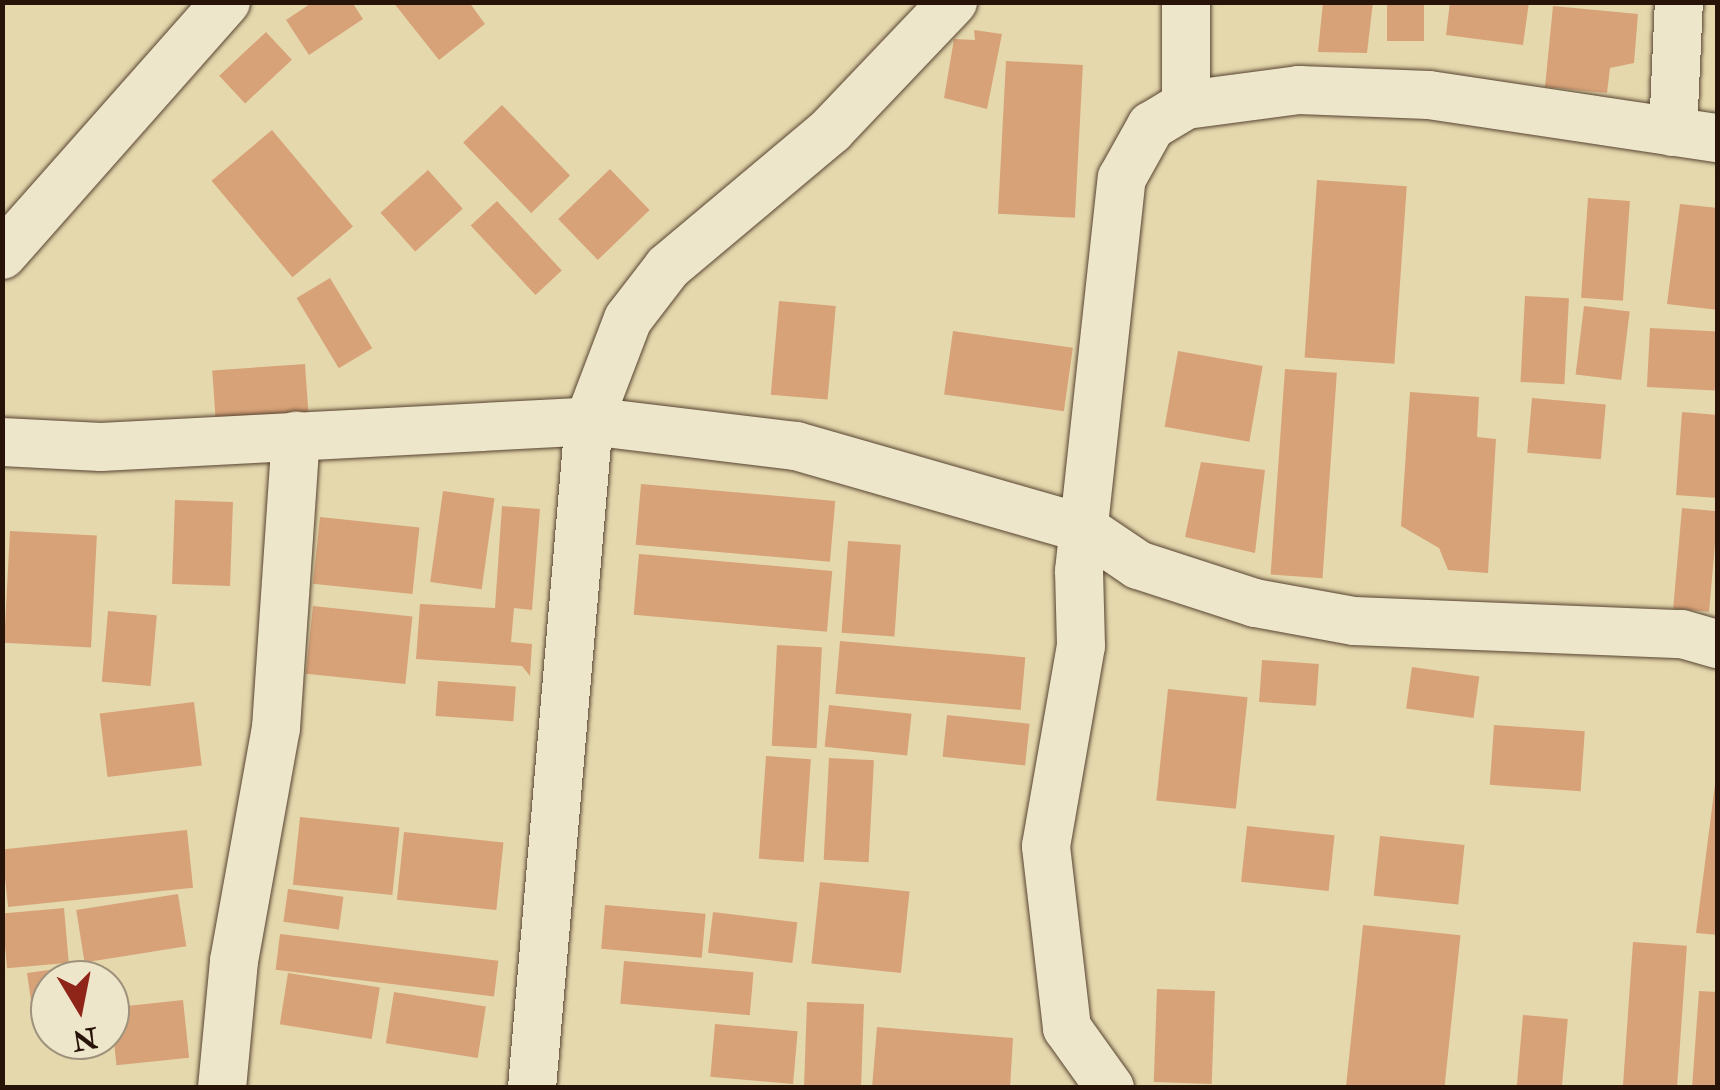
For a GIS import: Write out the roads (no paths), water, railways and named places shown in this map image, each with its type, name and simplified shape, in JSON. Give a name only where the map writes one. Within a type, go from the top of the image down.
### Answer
[{"type":"street","points":[[2,255],[226,2]]},
{"type":"street","points":[[532,1088],[589,421],[628,319],[668,267],[831,130],[952,2]]},
{"type":"street","points":[[1186,2],[1186,105]]},
{"type":"street","points":[[1110,1088],[1067,1028],[1046,846],[1081,646],[1086,529],[1122,178],[1151,126],[1186,105],[1299,90],[1429,94],[1695,135],[1679,2]]},
{"type":"street","points":[[2,442],[101,448],[589,421],[796,446],[1086,529],[1138,565],[1254,603],[1354,622],[1682,634],[1718,644]]},
{"type":"street","points":[[222,1088],[234,961],[276,728],[296,436]]}]
